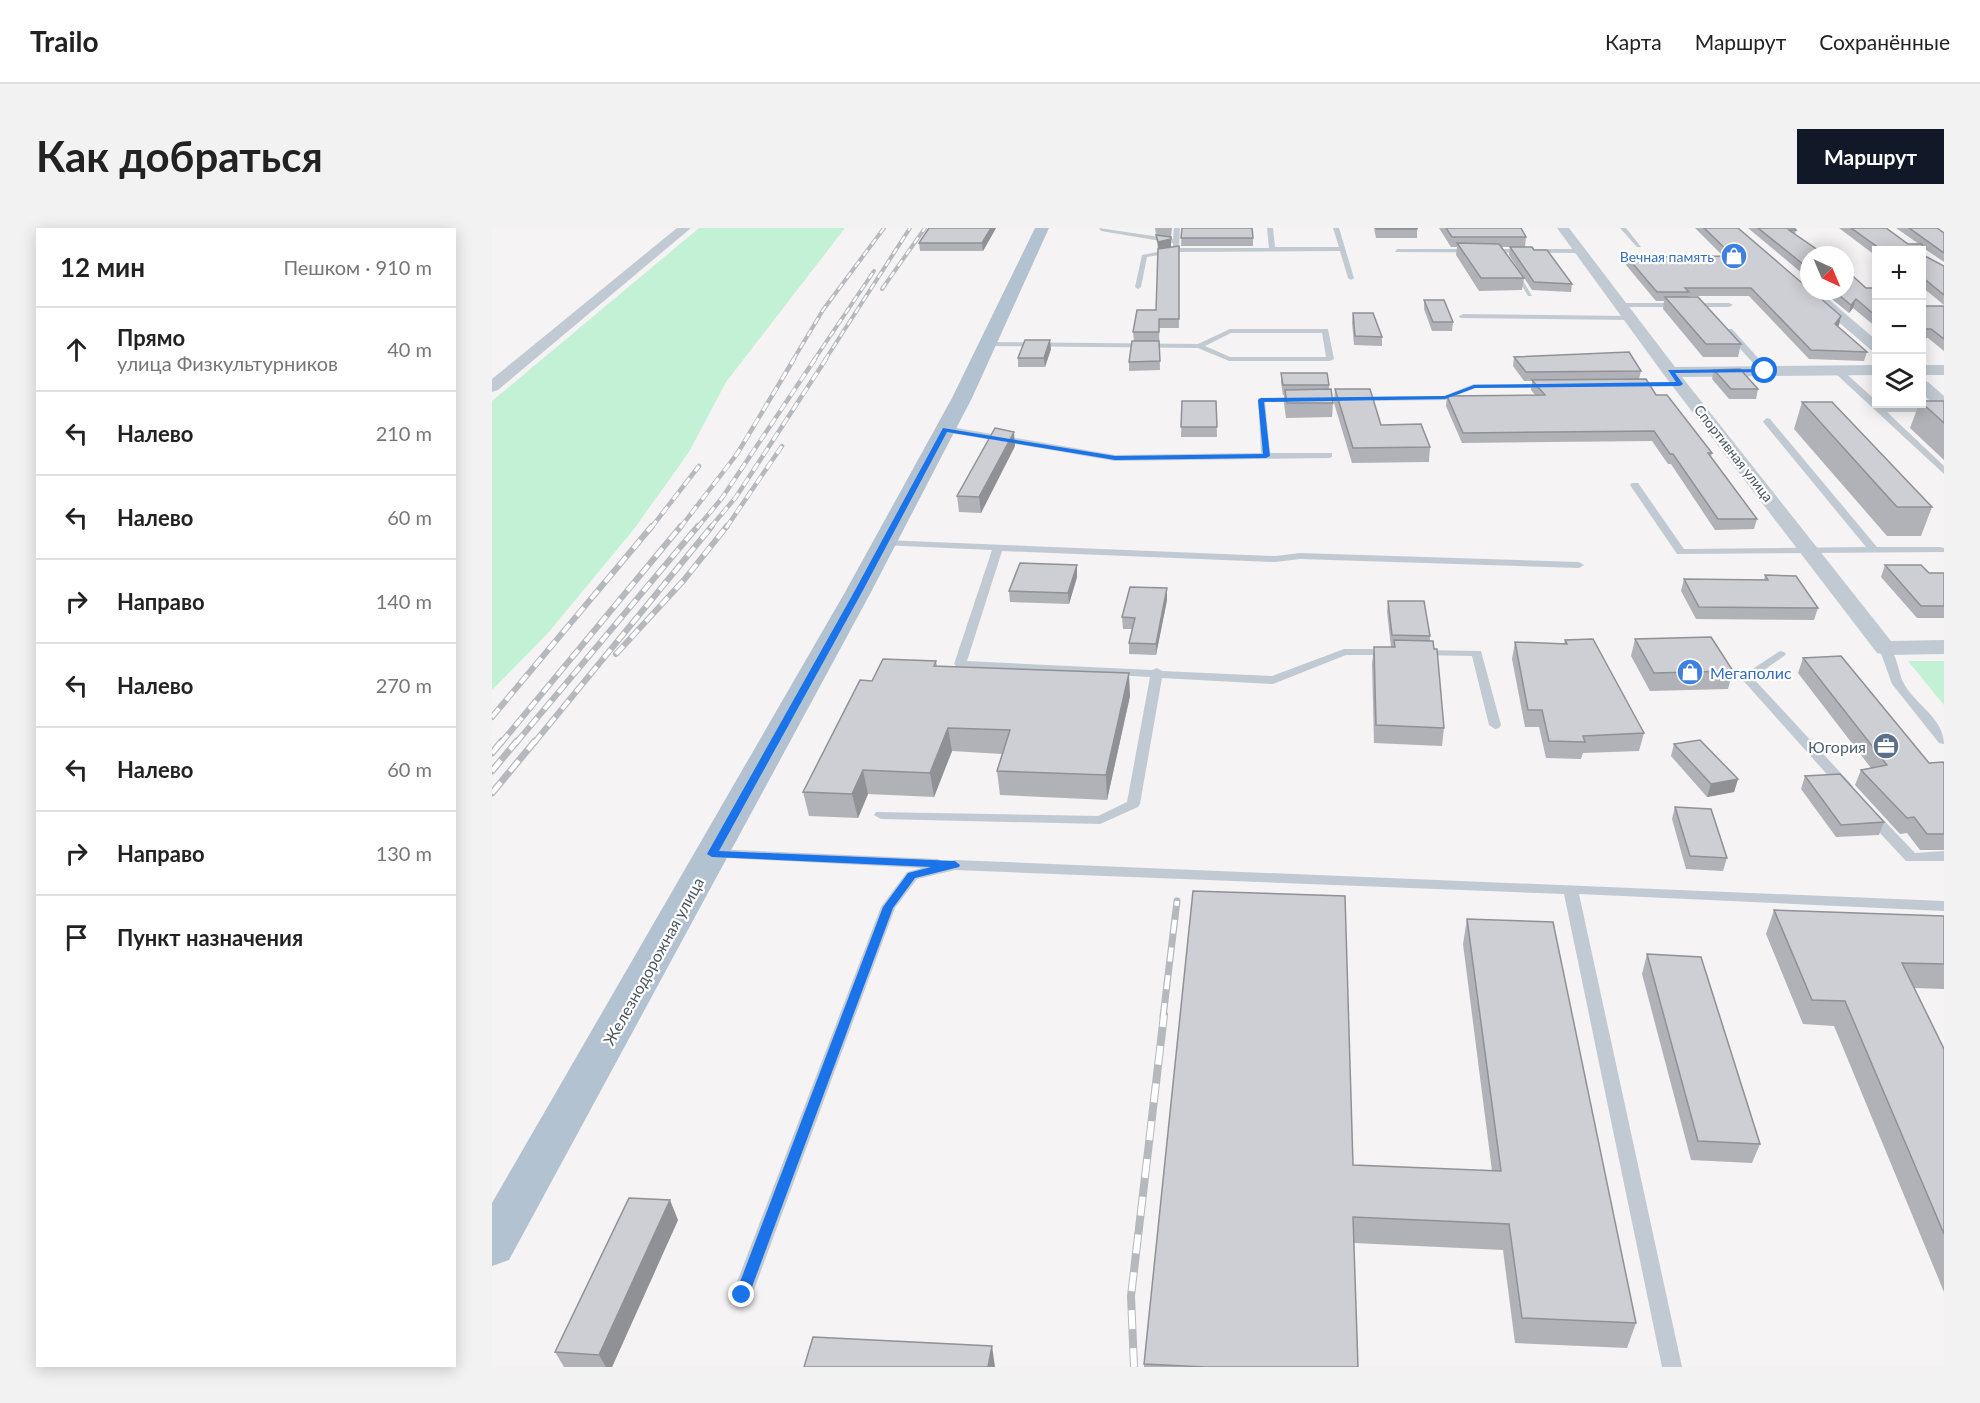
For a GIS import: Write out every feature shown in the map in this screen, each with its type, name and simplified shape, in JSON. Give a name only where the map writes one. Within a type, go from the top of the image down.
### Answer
[{"type":"main road","name":"Железнодорожная улица","points":[[492,1245],[884,543],[945,429],[1042,228]]},
{"type":"street","points":[[492,387],[685,228]]},
{"type":"street","name":"Спортивная улица","points":[[1563,228],[1675,378],[1885,648]]},
{"type":"street","points":[[1822,300],[1872,344]]},
{"type":"street","points":[[1675,378],[1765,371],[1872,370]]},
{"type":"street","points":[[1926,370],[1944,370]]},
{"type":"street","points":[[1926,388],[1942,402]]},
{"type":"street","points":[[1885,648],[1944,647]]},
{"type":"lane","points":[[1176,250],[1177,228]]},
{"type":"lane","points":[[1270,228],[1272,250]]},
{"type":"lane","points":[[1336,228],[1351,278]]},
{"type":"lane","points":[[1623,228],[1639,246]]},
{"type":"lane","points":[[1101,229],[1176,242]]},
{"type":"lane","points":[[1138,287],[1144,256],[1176,250],[1343,249]]},
{"type":"lane","points":[[1397,251],[1580,251]]},
{"type":"lane","points":[[1501,251],[1530,295]]},
{"type":"lane","points":[[1706,305],[1713,313]]},
{"type":"lane","points":[[1463,316],[1729,305]]},
{"type":"lane","points":[[1720,321],[1765,371]]},
{"type":"lane","points":[[987,344],[1199,346],[1229,359],[1330,359],[1325,331],[1230,331],[1199,346]]},
{"type":"lane","points":[[1838,370],[1944,471]]},
{"type":"lane","points":[[1623,385],[1675,378]]},
{"type":"lane","points":[[1266,456],[1261,400],[1445,398],[1474,386],[1554,386]]},
{"type":"lane","points":[[1880,410],[1942,402]]},
{"type":"lane","points":[[1767,421],[1874,550]]},
{"type":"lane","points":[[945,429],[1115,458],[1329,455]]},
{"type":"lane","points":[[1635,485],[1681,552],[1940,549]]},
{"type":"lane","points":[[884,543],[1275,559],[1300,555],[1579,565]]},
{"type":"lane","points":[[998,548],[960,664],[1157,672],[1273,680],[1344,652],[1477,653],[1495,725]]},
{"type":"lane","points":[[1885,648],[1898,684],[1944,740]]},
{"type":"lane","points":[[1780,654],[1746,677],[1911,858],[1944,856]]},
{"type":"lane","points":[[881,815],[1100,819],[1133,804],[1157,672]]},
{"type":"lane","points":[[712,854],[1570,889],[1943,908]]},
{"type":"lane","points":[[742,1295],[888,907],[912,875],[955,865]]},
{"type":"lane","points":[[1570,889],[1672,1367]]},
{"type":"green space","points":[[699,228],[845,228],[726,382],[689,452],[634,529],[548,633],[492,690],[492,401]]},
{"type":"green space","points":[[1908,661],[1944,661],[1944,705]]},
{"type":"building","points":[[929,228],[991,228],[982,243],[919,243]]},
{"type":"building","points":[[1182,228],[1252,228],[1253,238],[1181,238]]},
{"type":"building","points":[[1417,228],[1417,229],[1377,229]]},
{"type":"building","points":[[1446,228],[1521,228],[1526,237],[1452,237]]},
{"type":"building","points":[[1704,228],[1738,228],[1800,281],[1800,300],[1822,300],[1841,316],[1835,324],[1867,352],[1811,350],[1751,288],[1685,288],[1689,292],[1657,292],[1627,257],[1733,256]]},
{"type":"building","points":[[1758,228],[1794,228],[1796,230],[1789,230],[1812,246],[1800,246],[1800,262]]},
{"type":"building","points":[[1851,228],[1886,228],[1908,244],[1922,244],[1922,246],[1876,246]]},
{"type":"building","points":[[1909,228],[1937,228],[1944,233],[1944,253]]},
{"type":"building","points":[[1156,235],[1171,237],[1171,239],[1158,242]]},
{"type":"building","points":[[1457,243],[1499,244],[1524,278],[1481,278]]},
{"type":"building","points":[[1179,246],[1179,319],[1159,319],[1159,332],[1133,332],[1137,310],[1156,310],[1158,249]]},
{"type":"building","points":[[1510,247],[1547,250],[1572,284],[1534,282]]},
{"type":"building","points":[[1926,257],[1944,266],[1944,295],[1926,280]]},
{"type":"building","points":[[1854,277],[1866,288],[1872,288],[1872,313],[1856,299],[1851,305],[1845,300],[1854,300]]},
{"type":"building","points":[[1665,297],[1698,297],[1741,344],[1706,344]]},
{"type":"building","points":[[1424,300],[1444,300],[1453,322],[1433,322]]},
{"type":"building","points":[[1926,306],[1944,306],[1944,339],[1931,329],[1926,329]]},
{"type":"building","points":[[1353,313],[1373,313],[1382,337],[1355,336]]},
{"type":"building","points":[[1025,340],[1050,340],[1044,358],[1018,358]]},
{"type":"building","points":[[1132,341],[1159,341],[1160,361],[1129,362]]},
{"type":"building","points":[[1629,352],[1641,371],[1526,372],[1514,357]]},
{"type":"building","points":[[1740,369],[1758,389],[1731,389],[1714,370]]},
{"type":"building","points":[[1281,373],[1327,373],[1329,385],[1283,385]]},
{"type":"building","points":[[1646,379],[1656,395],[1667,395],[1712,453],[1708,453],[1757,519],[1718,519],[1673,454],[1670,454],[1654,431],[1463,433],[1447,396],[1545,395],[1532,380]]},
{"type":"building","points":[[1331,389],[1333,403],[1287,403],[1285,390]]},
{"type":"building","points":[[1335,389],[1370,389],[1381,425],[1421,424],[1430,447],[1353,448]]},
{"type":"building","points":[[1182,401],[1216,401],[1217,427],[1181,427]]},
{"type":"building","points":[[1926,401],[1944,401],[1944,423],[1926,407]]},
{"type":"building","points":[[1802,402],[1832,402],[1932,507],[1897,507]]},
{"type":"building","points":[[995,428],[1014,432],[979,497],[957,496]]},
{"type":"building","points":[[1020,563],[1077,565],[1068,593],[1009,591]]},
{"type":"building","points":[[1885,565],[1921,565],[1929,573],[1944,573],[1944,606],[1921,606]]},
{"type":"building","points":[[1765,575],[1796,576],[1818,608],[1699,607],[1684,579],[1768,580]]},
{"type":"building","points":[[1130,587],[1167,588],[1156,644],[1129,643],[1135,618],[1122,617]]},
{"type":"building","points":[[1388,601],[1424,601],[1430,636],[1392,635]]},
{"type":"building","points":[[1711,637],[1733,671],[1654,673],[1635,639]]},
{"type":"building","points":[[1593,639],[1644,733],[1583,736],[1585,742],[1549,741],[1542,710],[1528,710],[1515,642],[1567,644],[1565,640]]},
{"type":"building","points":[[1394,640],[1433,641],[1434,649],[1437,649],[1444,728],[1376,725],[1374,647],[1395,647]]},
{"type":"building","points":[[1841,656],[1929,763],[1943,762],[1944,834],[1927,834],[1914,817],[1907,818],[1861,770],[1887,765],[1803,658]]},
{"type":"building","points":[[883,659],[936,661],[934,666],[1129,673],[1106,775],[997,771],[1010,730],[948,728],[930,773],[863,770],[852,794],[803,792],[860,680],[872,681]]},
{"type":"building","points":[[1700,740],[1738,779],[1711,784],[1674,744]]},
{"type":"building","points":[[1840,774],[1884,822],[1841,825],[1805,776]]},
{"type":"building","points":[[1675,807],[1711,809],[1727,858],[1690,856]]},
{"type":"building","points":[[1193,891],[1345,896],[1353,1165],[1501,1171],[1467,919],[1553,922],[1636,1323],[1522,1318],[1509,1224],[1353,1217],[1358,1367],[1205,1367],[1144,1364]]},
{"type":"building","points":[[1774,910],[1944,916],[1944,964],[1902,963],[1944,1049],[1944,1234],[1845,1001],[1812,1000]]},
{"type":"building","points":[[1647,954],[1701,957],[1760,1144],[1698,1141]]},
{"type":"building","points":[[629,1198],[670,1200],[599,1355],[555,1352]]},
{"type":"building","points":[[813,1337],[992,1346],[988,1367],[804,1367]]},
{"type":"railway","points":[[793,360],[823,310],[884,228]]},
{"type":"railway","points":[[825,360],[910,228]]},
{"type":"railway","points":[[882,289],[925,228]]},
{"type":"railway","points":[[814,360],[874,271]]},
{"type":"railway","points":[[680,528],[737,454],[794,359]]},
{"type":"railway","points":[[697,528],[722,498],[815,359]]},
{"type":"railway","points":[[710,528],[736,497],[826,359]]},
{"type":"railway","points":[[726,528],[782,446]]},
{"type":"railway","points":[[651,528],[699,466]]},
{"type":"railway","points":[[492,717],[652,526]]},
{"type":"railway","points":[[501,743],[681,526]]},
{"type":"railway","points":[[516,743],[698,526]]},
{"type":"railway","points":[[534,743],[712,526]]},
{"type":"railway","points":[[616,654],[684,580],[727,526]]},
{"type":"railway","points":[[492,753],[502,741]]},
{"type":"railway","points":[[492,771],[517,741]]},
{"type":"railway","points":[[492,793],[535,741]]},
{"type":"railway","points":[[1163,1017],[1177,901]]},
{"type":"railway","points":[[1134,1367],[1131,1296],[1164,1015]]},
{"type":"place","name":"Вечная память","points":[[1734,256]]},
{"type":"place","name":"Мегаполис","points":[[1690,672]]},
{"type":"place","name":"Югория","points":[[1886,746]]},
{"type":"route","points":[[742,1295],[888,907],[912,875],[955,865],[712,854],[857,594],[945,429],[1115,458],[1266,456],[1261,400],[1445,398],[1474,386],[1680,384],[1670,372],[1765,371]]}]
